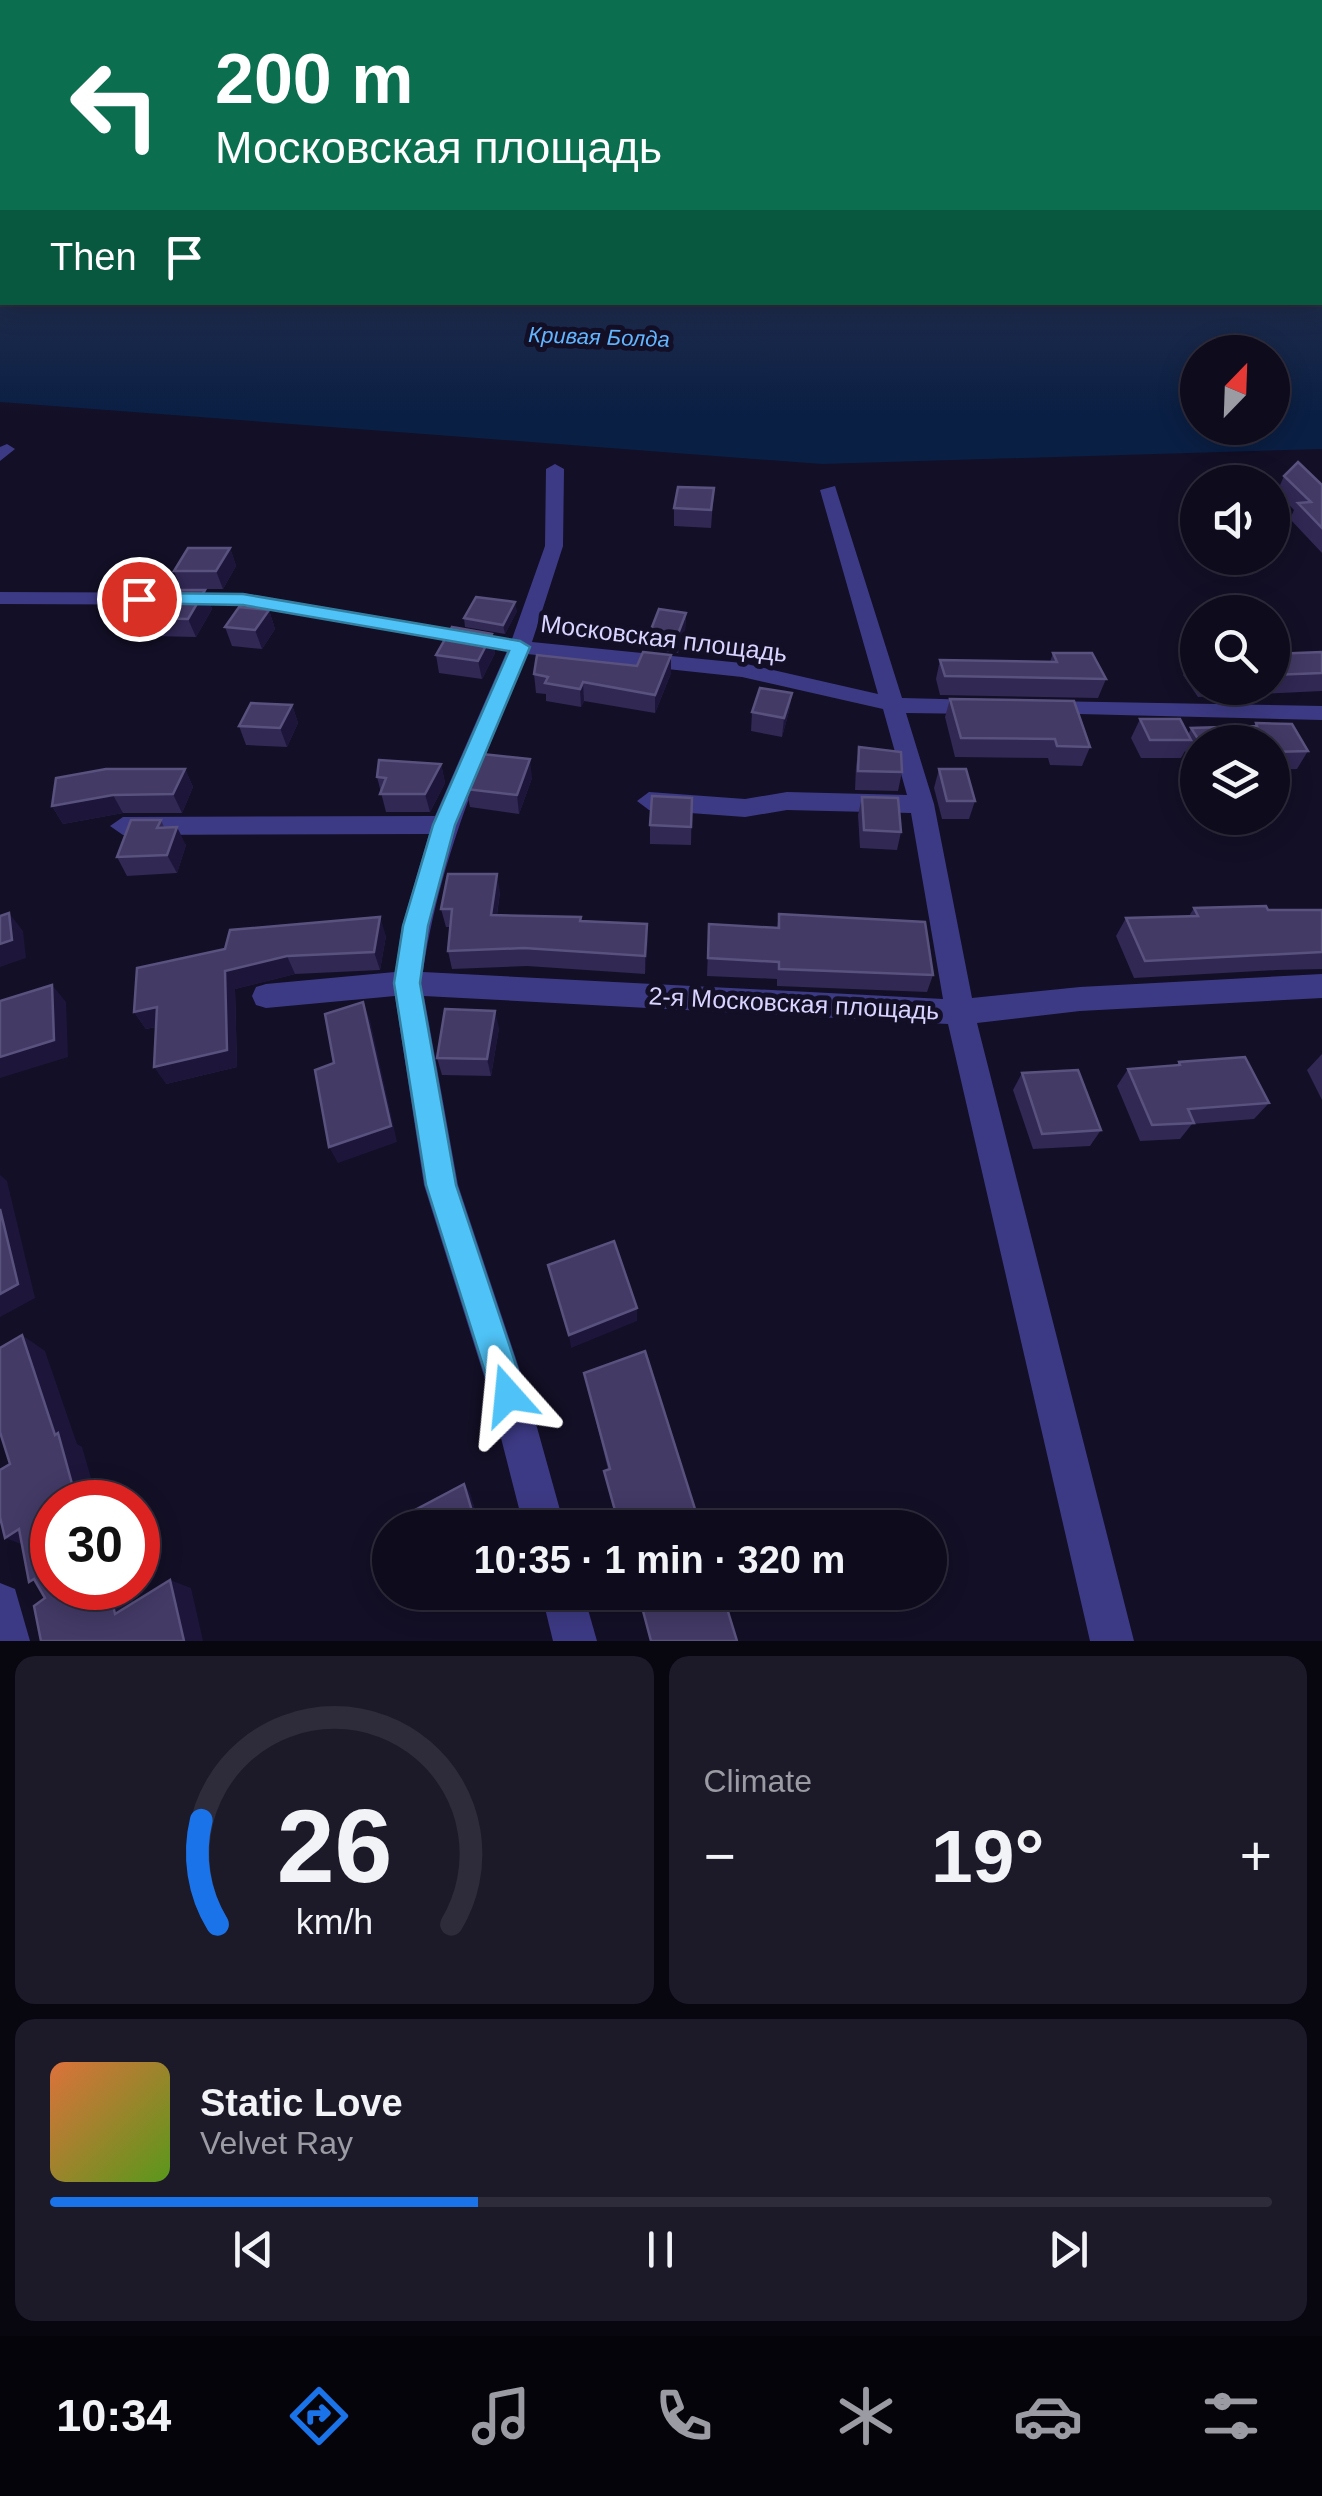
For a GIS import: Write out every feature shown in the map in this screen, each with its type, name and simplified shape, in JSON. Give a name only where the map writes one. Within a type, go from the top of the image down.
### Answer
[{"type":"street","points":[[539,1510],[508,1395],[441,1185],[407,983],[416,926],[444,825],[520,647],[554,546],[555,468]]},
{"type":"street","points":[[829,490],[922,804],[960,1012],[1112,1641]]},
{"type":"street","name":"Московская площадь","points":[[0,598],[243,599],[520,647],[742,670],[895,705],[1322,712]]},
{"type":"street","points":[[650,801],[745,808],[787,801],[922,804]]},
{"type":"street","points":[[124,826],[444,825]]},
{"type":"street","name":"2-я Московская площадь","points":[[266,996],[407,983],[960,1012],[1080,999],[1322,986]]},
{"type":"street","points":[[0,1604],[8,1641]]},
{"type":"street","points":[[567,1610],[575,1641]]},
{"type":"water","name":"Кривая Болда","points":[[0,305],[1322,305],[1322,449],[822,464],[0,402]]},
{"type":"building","points":[[1298,462],[1322,485],[1322,528],[1298,503],[1311,502],[1290,482],[1290,470]]},
{"type":"building","points":[[678,487],[714,488],[711,510],[674,508]]},
{"type":"building","points":[[188,548],[230,548],[216,571],[174,571]]},
{"type":"building","points":[[162,590],[205,590],[188,619],[145,618]]},
{"type":"building","points":[[476,597],[515,602],[503,625],[464,618]]},
{"type":"building","points":[[239,607],[269,610],[255,630],[225,627]]},
{"type":"building","points":[[659,609],[686,613],[678,634],[650,632]]},
{"type":"building","points":[[452,627],[492,634],[478,661],[436,655]]},
{"type":"building","points":[[643,652],[671,655],[655,695],[583,682],[580,689],[545,683],[548,677],[534,674],[537,655],[637,666]]},
{"type":"building","points":[[1322,652],[1322,673],[1290,674],[1290,653]]},
{"type":"building","points":[[1053,653],[1092,653],[1106,679],[945,676],[940,660],[1057,662]]},
{"type":"building","points":[[760,688],[792,693],[784,718],[752,712]]},
{"type":"building","points":[[950,699],[1074,701],[1090,747],[1057,746],[1055,739],[961,738]]},
{"type":"building","points":[[251,703],[292,705],[280,728],[239,726]]},
{"type":"building","points":[[1140,719],[1180,719],[1183,725],[1180,725],[1180,740],[1150,740]]},
{"type":"building","points":[[1292,724],[1308,751],[1290,752],[1290,725],[1257,725]]},
{"type":"building","points":[[859,747],[901,752],[902,772],[858,771]]},
{"type":"building","points":[[482,754],[530,759],[517,795],[466,789]]},
{"type":"building","points":[[379,760],[441,764],[425,794],[380,794],[386,778],[377,777]]},
{"type":"building","points":[[106,769],[185,769],[173,794],[113,795],[52,806],[56,778]]},
{"type":"building","points":[[939,769],[966,769],[975,801],[947,801]]},
{"type":"building","points":[[652,796],[692,798],[691,827],[650,825]]},
{"type":"building","points":[[862,797],[898,798],[901,832],[864,830]]},
{"type":"building","points":[[131,820],[161,820],[157,828],[177,827],[167,855],[117,857]]},
{"type":"building","points":[[448,874],[497,874],[491,915],[581,917],[580,921],[647,924],[645,956],[524,948],[448,951],[452,909],[441,909]]},
{"type":"building","points":[[1266,906],[1268,910],[1322,910],[1322,952],[1145,961],[1126,918],[1198,916],[1194,908]]},
{"type":"building","points":[[9,913],[12,940],[0,944],[0,916]]},
{"type":"building","points":[[779,914],[925,922],[933,975],[779,969],[779,962],[708,958],[709,924],[779,928]]},
{"type":"building","points":[[380,917],[374,952],[287,956],[225,971],[227,1050],[154,1067],[157,1007],[134,1012],[137,968],[225,949],[230,930]]},
{"type":"building","points":[[52,985],[54,1040],[0,1057],[0,1001]]},
{"type":"building","points":[[363,1002],[391,1126],[329,1147],[315,1070],[334,1063],[325,1014]]},
{"type":"building","points":[[445,1009],[495,1011],[487,1059],[437,1058]]},
{"type":"building","points":[[1245,1057],[1269,1103],[1188,1109],[1194,1123],[1152,1125],[1128,1069],[1180,1065],[1179,1062]]},
{"type":"building","points":[[1078,1070],[1101,1130],[1042,1134],[1022,1073]]},
{"type":"building","points":[[0,1209],[18,1284],[0,1294]]},
{"type":"building","points":[[614,1241],[637,1308],[569,1335],[548,1265]]},
{"type":"building","points":[[22,1335],[71,1480],[30,1480],[29,1582],[19,1529],[5,1538],[0,1517],[0,1470],[10,1464],[0,1432],[0,1348]]},
{"type":"building","points":[[645,1351],[695,1510],[615,1510],[604,1471],[610,1469],[584,1373]]},
{"type":"building","points":[[464,1484],[472,1510],[415,1510]]},
{"type":"building","points":[[170,1580],[184,1641],[41,1641],[35,1610],[114,1610],[115,1614],[121,1610],[160,1610],[160,1586]]},
{"type":"building","points":[[643,1610],[728,1610],[737,1641],[651,1641]]},
{"type":"route","points":[[139,599],[243,599],[520,647],[444,825],[416,926],[407,983],[441,1185],[508,1395]]}]
